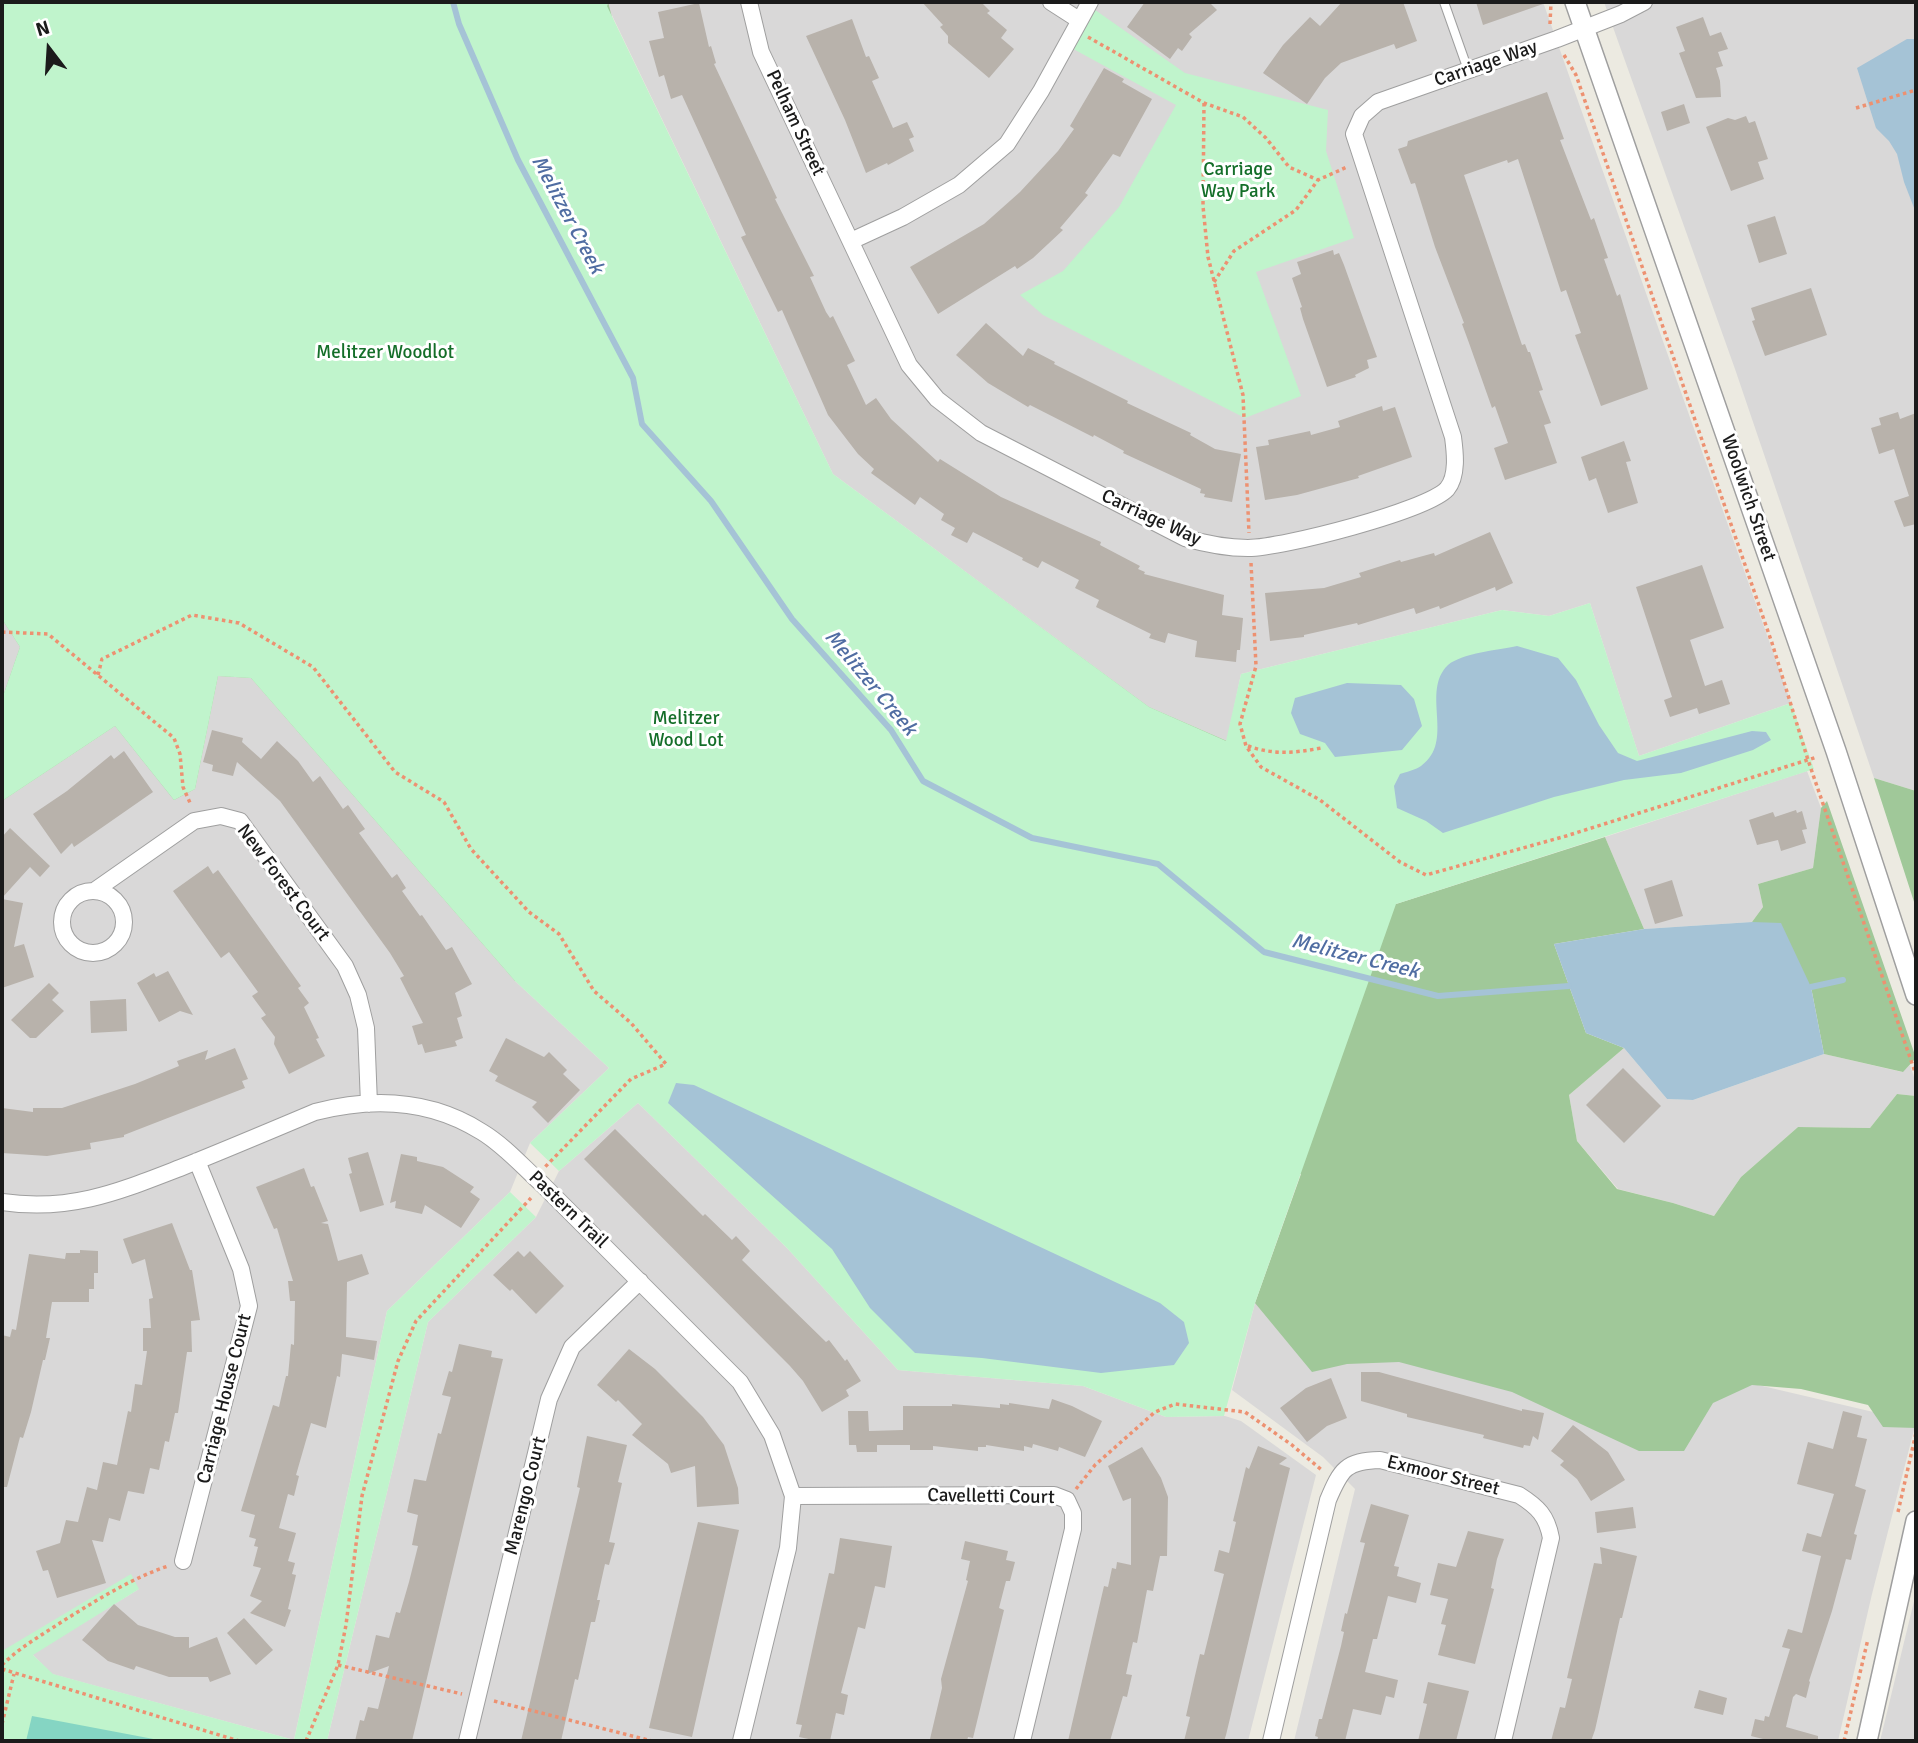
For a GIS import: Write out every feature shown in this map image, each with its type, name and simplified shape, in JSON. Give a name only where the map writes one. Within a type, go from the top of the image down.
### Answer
[{"type":"street","name":"Pelham Street","points":[[750,2],[761,52],[851,241]]},
{"type":"street","points":[[1051,2],[1077,24]]},
{"type":"street","points":[[851,241],[959,185],[1007,144],[1041,91],[1090,2]]},
{"type":"street","name":"Woolwich Street","points":[[1575,2],[1836,751],[1916,995]]},
{"type":"street","name":"Carriage Way","points":[[851,241],[909,365],[937,399],[981,433],[1185,538],[1214,546],[1250,548],[1315,538],[1432,500],[1449,487],[1456,462],[1453,437],[1354,134],[1362,116],[1378,102],[1584,28],[1644,2]]},
{"type":"street","name":"New Forest Court","points":[[94,891],[194,821],[221,816],[240,821],[345,966],[358,995],[366,1028],[369,1104]]},
{"type":"street","name":"Pastern Trail","points":[[2,1202],[28,1206],[87,1201],[115,1193],[315,1112],[341,1105],[417,1104],[451,1116],[482,1132],[543,1185],[740,1382],[772,1435],[793,1496],[788,1548],[741,1741]]},
{"type":"street","name":"Carriage House Court","points":[[183,1561],[249,1306],[241,1269],[197,1161]]},
{"type":"street","name":"Marengo Court","points":[[467,1741],[552,1390],[572,1347],[640,1281]]},
{"type":"street","name":"Exmoor Street","points":[[1336,1481],[1344,1469],[1359,1461],[1380,1461],[1519,1495],[1537,1506],[1548,1522],[1551,1538],[1503,1741]]},
{"type":"street","points":[[1271,1741],[1325,1510],[1336,1481]]},
{"type":"street","name":"Cavelletti Court","points":[[793,1496],[1054,1495],[1067,1500],[1073,1513],[1073,1529],[1022,1741]]},
{"type":"street","points":[[1867,1741],[1916,1521]]},
{"type":"lane","points":[[1444,2],[1468,70]]},
{"type":"path","points":[[1550,24],[1551,2]]},
{"type":"path","points":[[1077,24],[1204,103],[1243,117],[1266,138],[1289,167],[1318,180]]},
{"type":"path","points":[[1564,55],[1581,88],[1772,643],[1808,760],[1916,1075]]},
{"type":"path","points":[[1856,108],[1916,90]]},
{"type":"path","points":[[1204,103],[1203,206],[1208,257],[1243,395],[1250,534]]},
{"type":"path","points":[[1214,282],[1234,251],[1296,210],[1318,180],[1362,160]]},
{"type":"path","points":[[1251,561],[1256,666],[1240,723],[1246,746],[1261,767],[1320,800],[1400,862],[1426,875],[1566,836],[1836,751]]},
{"type":"path","points":[[98,675],[102,659],[192,615],[240,624],[313,667],[395,772],[444,802],[471,849],[529,912],[559,934],[594,991],[632,1023],[666,1064],[631,1079],[545,1167]]},
{"type":"path","points":[[2,632],[48,634],[174,738],[180,754],[183,787],[194,821]]},
{"type":"path","points":[[1246,746],[1267,753],[1298,753],[1321,748]]},
{"type":"path","points":[[304,1741],[338,1665],[346,1625],[362,1496],[398,1361],[416,1321],[531,1198]]},
{"type":"path","points":[[1067,1500],[1095,1465],[1156,1412],[1175,1404],[1245,1412],[1292,1445],[1336,1481]]},
{"type":"path","points":[[183,1561],[142,1575],[110,1591],[16,1651],[2,1667],[14,1674],[239,1741]]},
{"type":"path","points":[[338,1665],[463,1694]]},
{"type":"path","points":[[2,1724],[14,1674]]},
{"type":"path","points":[[491,1701],[652,1741]]},
{"type":"shaded area","points":[[608,2],[1543,2],[1791,703],[1639,756],[1590,603],[1549,616],[1502,610],[1241,674],[1227,741],[1149,707],[833,474],[607,5]]},
{"type":"shaded area","points":[[1604,2],[1916,2],[1916,791],[1874,778],[1735,369]]},
{"type":"shaded area","points":[[1907,39],[1916,39],[1916,213],[1897,154],[1876,128],[1857,68]]},
{"type":"shaded area","points":[[2,619],[20,647],[2,699]]},
{"type":"shaded area","points":[[1517,646],[1558,658],[1576,680],[1599,725],[1618,753],[1637,761],[1752,731],[1766,732],[1771,740],[1753,750],[1681,773],[1624,780],[1554,797],[1443,833],[1426,821],[1397,808],[1394,786],[1400,774],[1421,766],[1431,756],[1436,743],[1437,689],[1440,676],[1448,665],[1471,655]]},
{"type":"shaded area","points":[[218,676],[251,678],[515,981],[609,1068],[530,1143],[510,1192],[387,1311],[294,1740],[52,1674],[32,1654],[139,1589],[2,1651],[2,801],[115,726],[174,799],[195,789]]},
{"type":"shaded area","points":[[1347,683],[1401,685],[1414,699],[1422,726],[1402,750],[1335,757],[1325,743],[1300,734],[1291,713],[1295,698]]},
{"type":"shaded area","points":[[1807,771],[1821,808],[1813,868],[1758,884],[1763,907],[1752,922],[1644,929],[1605,837]]},
{"type":"shaded area","points":[[1752,922],[1781,923],[1811,987],[1824,1054],[1693,1100],[1667,1099],[1624,1048],[1586,1033],[1554,944],[1644,929]]},
{"type":"shaded area","points":[[1624,1048],[1667,1099],[1693,1100],[1824,1054],[1902,1072],[1910,1065],[1916,1083],[1916,1096],[1897,1094],[1870,1128],[1798,1127],[1741,1177],[1714,1216],[1618,1189],[1577,1141],[1569,1095]]},
{"type":"shaded area","points":[[676,1083],[694,1085],[1160,1303],[1184,1322],[1189,1343],[1174,1365],[1101,1373],[982,1358],[915,1353],[870,1308],[832,1249],[668,1103]]},
{"type":"shaded area","points":[[638,1103],[787,1248],[898,1370],[1083,1386],[1166,1417],[1225,1416],[1241,1421],[1316,1475],[1248,1741],[327,1741],[428,1322],[536,1217],[559,1171]]},
{"type":"shaded area","points":[[1255,1303],[1694,1412],[1707,1373],[1916,1422],[1838,1741],[1294,1741],[1355,1489],[1323,1457],[1232,1390]]},
{"type":"shaded area","points":[[1916,1593],[1916,1741],[1880,1741]]},
{"type":"shaded area","points":[[32,1716],[164,1741],[26,1741]]},
{"type":"green space","name":"Melitzer Woodlot","points":[[2,2],[568,172],[608,2],[709,384],[1149,707],[1227,741],[1396,904],[1605,837],[1644,929],[1554,944],[1586,1033],[1624,1048],[1569,1095],[1577,1141],[1617,1189],[1714,1216],[1741,1177],[1798,1127],[1870,1128],[1897,1094],[1916,1096],[1916,1428],[1883,1427],[1868,1405],[1801,1389],[1752,1385],[1713,1403],[1684,1451],[1639,1451],[1512,1392],[1399,1362],[1347,1364],[1312,1372],[1255,1303],[1301,1174],[515,981],[251,678],[218,676],[195,789],[174,800],[115,726],[2,801],[2,699],[20,647],[2,619]]},
{"type":"green space","name":"Melitzer Woodlot","points":[[2,2],[608,2],[607,6],[833,474],[1149,707],[1226,741],[1241,674],[1502,610],[1549,616],[1590,603],[1639,756],[1791,703],[1814,769],[1396,904],[1255,1303],[1224,1416],[1166,1417],[1083,1386],[898,1370],[787,1248],[638,1103],[559,1171],[530,1143],[609,1068],[515,981],[251,678],[218,676],[195,789],[174,800],[115,726],[2,801],[2,699],[20,647],[2,619]]},
{"type":"green space","name":"Carriage Way Park","points":[[1088,5],[1185,73],[1328,110],[1326,151],[1354,238],[1256,272],[1301,396],[1245,418],[1043,315],[1020,295],[1063,271],[1119,207],[1176,105],[1066,45]]},
{"type":"green space","points":[[1874,778],[1916,791],[1916,908]]},
{"type":"green space","points":[[1827,801],[1916,1058],[1903,1072],[1824,1054],[1811,987],[1752,922],[1763,907],[1758,884],[1813,868],[1821,808]]},
{"type":"green space","points":[[510,1192],[536,1217],[428,1322],[327,1741],[2,1741],[2,1651],[131,1574],[139,1589],[33,1655],[53,1674],[294,1740],[387,1311]]},
{"type":"building","points":[[922,2],[981,2],[990,11],[987,13],[1007,30],[1001,38],[1014,49],[989,78],[948,43],[948,36],[940,27],[943,25]]},
{"type":"building","points":[[1145,2],[1209,2],[1217,10],[1189,34],[1192,37],[1182,51],[1178,48],[1170,59],[1127,27]]},
{"type":"building","points":[[1342,2],[1403,2],[1417,41],[1396,49],[1394,44],[1341,63],[1325,78],[1307,104],[1263,73],[1283,45],[1310,17],[1320,26]]},
{"type":"building","points":[[1476,2],[1542,2],[1543,4],[1483,25]]},
{"type":"building","points":[[699,3],[709,47],[711,46],[716,63],[714,64],[777,198],[775,199],[814,276],[810,277],[826,312],[830,318],[833,316],[855,361],[847,365],[866,405],[876,398],[891,419],[938,462],[940,459],[1001,497],[1101,542],[1100,545],[1140,566],[1138,569],[1145,572],[1144,574],[1224,595],[1222,615],[1243,618],[1236,662],[1195,657],[1197,641],[1168,633],[1165,643],[1149,638],[1151,634],[1096,607],[1099,600],[1075,588],[1079,580],[1042,561],[1038,568],[973,532],[967,543],[951,535],[955,528],[941,520],[944,514],[920,497],[915,505],[871,473],[874,469],[858,454],[828,415],[782,310],[778,312],[741,237],[746,235],[682,95],[671,99],[664,75],[659,77],[649,41],[664,38],[658,12]]},
{"type":"building","points":[[1703,17],[1710,36],[1721,32],[1728,49],[1718,52],[1723,66],[1716,68],[1721,97],[1696,98],[1679,53],[1685,51],[1676,27]]},
{"type":"building","points":[[852,19],[866,57],[869,56],[879,78],[872,81],[893,128],[907,122],[914,137],[909,139],[914,151],[866,173],[806,36]]},
{"type":"building","points":[[1104,68],[1152,99],[1120,157],[1113,154],[1085,193],[1088,195],[1060,228],[1063,230],[1033,258],[1017,269],[1015,266],[938,314],[910,267],[984,224],[1020,192],[1058,151],[1074,129],[1070,126]]},
{"type":"building","points":[[1547,92],[1564,139],[1560,140],[1591,220],[1594,218],[1608,258],[1604,259],[1617,296],[1620,294],[1648,389],[1601,406],[1575,335],[1581,333],[1566,290],[1561,292],[1518,159],[1508,163],[1507,160],[1464,175],[1522,345],[1525,344],[1530,352],[1543,390],[1539,391],[1551,423],[1544,425],[1557,463],[1505,480],[1494,448],[1508,443],[1495,406],[1492,408],[1415,183],[1411,184],[1398,149],[1407,146],[1408,141]]},
{"type":"building","points":[[1684,104],[1690,123],[1667,131],[1661,112]]},
{"type":"building","points":[[1746,116],[1749,123],[1755,121],[1768,159],[1758,162],[1764,179],[1731,191],[1706,127],[1728,118],[1735,120]]},
{"type":"building","points":[[1775,216],[1787,254],[1759,263],[1747,225]]},
{"type":"building","points":[[1333,250],[1334,255],[1339,253],[1344,265],[1377,357],[1367,360],[1369,368],[1355,375],[1356,377],[1327,387],[1292,278],[1301,274],[1297,262]]},
{"type":"building","points":[[1811,288],[1827,335],[1765,356],[1752,321],[1755,320],[1751,308]]},
{"type":"building","points":[[986,323],[1023,356],[1028,348],[1128,401],[1127,403],[1191,433],[1190,435],[1215,449],[1241,454],[1232,502],[1204,497],[1205,494],[1200,493],[1201,489],[1123,453],[1124,451],[1094,435],[1093,437],[1030,405],[1028,407],[988,383],[956,355]]},
{"type":"building","points":[[1382,406],[1383,411],[1395,407],[1412,457],[1358,476],[1359,478],[1297,495],[1265,500],[1256,447],[1269,445],[1268,440],[1310,431],[1311,435],[1340,427],[1338,421]]},
{"type":"building","points":[[1898,412],[1900,419],[1916,413],[1916,524],[1904,527],[1894,501],[1909,496],[1894,449],[1879,454],[1871,428],[1881,425],[1879,418]]},
{"type":"building","points":[[1624,441],[1631,461],[1626,462],[1638,503],[1608,513],[1596,478],[1589,481],[1581,457]]},
{"type":"building","points":[[1490,532],[1513,583],[1496,591],[1495,587],[1440,609],[1439,606],[1416,614],[1414,608],[1358,625],[1357,623],[1304,637],[1270,641],[1265,593],[1324,588],[1361,577],[1359,573],[1400,560],[1401,562],[1434,553],[1435,556]]},
{"type":"building","points":[[1702,565],[1724,628],[1690,640],[1705,686],[1722,680],[1730,704],[1699,714],[1697,708],[1670,717],[1664,700],[1672,697],[1636,587]]},
{"type":"building","points":[[212,730],[243,738],[242,742],[261,759],[277,741],[298,761],[313,782],[320,776],[343,809],[348,805],[365,829],[359,833],[392,878],[397,874],[406,888],[402,891],[446,950],[452,947],[472,984],[455,993],[462,1016],[457,1018],[463,1038],[455,1041],[457,1046],[425,1053],[422,1044],[418,1045],[412,1026],[423,1023],[400,978],[404,976],[390,953],[280,801],[237,762],[233,776],[212,771],[213,765],[203,762]]},
{"type":"building","points":[[124,751],[153,792],[74,847],[72,843],[61,854],[33,814],[67,791],[111,755],[114,759]]},
{"type":"building","points":[[1796,810],[1797,813],[1802,811],[1807,829],[1802,830],[1806,843],[1781,851],[1778,840],[1757,845],[1749,820],[1773,812],[1775,817]]},
{"type":"building","points":[[10,828],[50,866],[40,877],[30,867],[2,898],[2,837]]},
{"type":"building","points":[[208,866],[213,874],[218,870],[301,986],[298,988],[309,1003],[304,1007],[325,1056],[289,1074],[274,1044],[275,1037],[261,1018],[266,1015],[252,996],[258,992],[229,952],[221,958],[173,891]]},
{"type":"building","points":[[1672,880],[1683,916],[1655,924],[1644,889]]},
{"type":"building","points":[[2,899],[23,903],[14,947],[24,944],[34,977],[2,988]]},
{"type":"building","points":[[168,971],[193,1015],[180,1011],[159,1022],[137,983],[154,973],[156,977]]},
{"type":"building","points":[[49,983],[59,993],[52,1000],[64,1011],[36,1038],[30,1038],[11,1020]]},
{"type":"building","points":[[126,999],[127,1031],[91,1033],[90,1001]]},
{"type":"building","points":[[506,1038],[544,1057],[549,1052],[567,1070],[563,1074],[580,1090],[548,1123],[532,1107],[537,1102],[495,1081],[498,1076],[489,1071]]},
{"type":"building","points":[[235,1048],[248,1079],[242,1081],[245,1088],[124,1137],[90,1143],[91,1149],[47,1156],[2,1153],[2,1108],[33,1112],[33,1108],[62,1108],[135,1084],[179,1066],[177,1061],[208,1050],[205,1060]]},
{"type":"building","points":[[1623,1068],[1661,1106],[1624,1143],[1586,1105]]},
{"type":"building","points":[[615,1129],[703,1216],[705,1214],[732,1240],[736,1236],[750,1251],[742,1260],[826,1342],[829,1340],[845,1361],[847,1359],[861,1381],[846,1390],[849,1396],[822,1412],[803,1381],[790,1366],[584,1159]]},
{"type":"building","points":[[368,1152],[384,1205],[360,1212],[349,1174],[352,1173],[348,1158]]},
{"type":"building","points":[[401,1154],[443,1167],[474,1187],[470,1192],[480,1199],[461,1228],[425,1205],[422,1214],[395,1208],[396,1201],[390,1203]]},
{"type":"building","points":[[304,1168],[328,1221],[321,1223],[328,1224],[338,1261],[362,1254],[369,1274],[347,1282],[346,1337],[377,1341],[374,1360],[342,1354],[340,1377],[337,1376],[326,1428],[311,1423],[296,1475],[299,1476],[294,1496],[288,1494],[279,1528],[296,1533],[288,1561],[295,1563],[292,1574],[296,1575],[288,1609],[291,1610],[285,1627],[250,1613],[262,1601],[250,1596],[261,1568],[253,1566],[258,1547],[254,1546],[256,1539],[249,1537],[255,1515],[241,1511],[273,1405],[279,1407],[288,1376],[291,1344],[294,1345],[295,1301],[290,1301],[288,1281],[293,1281],[277,1228],[274,1229],[256,1187]]},
{"type":"building","points":[[172,1223],[192,1270],[200,1320],[191,1321],[192,1352],[187,1352],[178,1413],[175,1413],[169,1442],[165,1441],[159,1470],[150,1468],[144,1494],[128,1491],[120,1521],[109,1518],[103,1542],[92,1540],[106,1583],[57,1598],[48,1570],[43,1571],[36,1551],[60,1543],[66,1520],[78,1522],[87,1487],[97,1490],[103,1462],[117,1465],[128,1411],[131,1412],[135,1384],[142,1385],[147,1351],[143,1351],[143,1328],[151,1328],[149,1299],[153,1298],[145,1259],[132,1264],[123,1239]]},
{"type":"building","points":[[80,1250],[98,1251],[98,1273],[94,1273],[94,1289],[89,1289],[89,1302],[52,1302],[46,1338],[50,1338],[31,1412],[23,1438],[20,1437],[7,1487],[2,1487],[2,1335],[10,1337],[12,1329],[16,1330],[29,1254],[65,1259],[66,1253],[80,1253]]},
{"type":"building","points":[[518,1251],[524,1257],[530,1251],[564,1286],[536,1314],[512,1289],[510,1291],[493,1275]]},
{"type":"building","points":[[459,1344],[492,1351],[491,1357],[503,1359],[412,1741],[355,1741],[360,1720],[364,1721],[368,1707],[378,1709],[389,1666],[367,1674],[376,1635],[389,1638],[396,1612],[400,1613],[409,1582],[418,1546],[412,1545],[418,1515],[407,1512],[414,1479],[426,1481],[438,1433],[441,1434],[451,1397],[442,1395],[449,1371],[452,1372]]},
{"type":"building","points":[[629,1349],[655,1369],[703,1417],[724,1445],[738,1488],[739,1504],[697,1507],[695,1466],[671,1473],[668,1464],[632,1435],[642,1424],[618,1400],[616,1402],[597,1385]]},
{"type":"building","points":[[1361,1372],[1379,1372],[1522,1411],[1544,1413],[1538,1440],[1533,1436],[1530,1446],[1524,1445],[1523,1448],[1483,1438],[1484,1435],[1407,1417],[1407,1414],[1361,1401]]},
{"type":"building","points":[[1331,1378],[1347,1418],[1327,1426],[1307,1442],[1280,1408],[1306,1388]]},
{"type":"building","points":[[1052,1399],[1102,1421],[1085,1457],[1059,1447],[1058,1451],[1033,1444],[1032,1448],[1024,1446],[1024,1451],[986,1445],[978,1447],[978,1451],[933,1446],[933,1450],[910,1450],[910,1445],[877,1445],[877,1452],[857,1452],[856,1445],[849,1445],[848,1411],[868,1411],[869,1431],[903,1430],[903,1406],[952,1404],[1000,1408],[1000,1404],[1009,1403],[1049,1409]]},
{"type":"building","points":[[1843,1411],[1862,1416],[1857,1437],[1867,1439],[1855,1486],[1866,1490],[1854,1534],[1857,1535],[1851,1560],[1846,1559],[1806,1698],[1796,1694],[1793,1697],[1786,1727],[1818,1736],[1818,1741],[1771,1741],[1751,1736],[1755,1719],[1764,1721],[1765,1716],[1769,1717],[1790,1649],[1782,1647],[1788,1629],[1802,1633],[1821,1556],[1802,1551],[1807,1533],[1821,1537],[1834,1494],[1797,1484],[1808,1442],[1833,1449]]},
{"type":"building","points":[[1573,1425],[1608,1452],[1625,1480],[1591,1501],[1577,1479],[1560,1465],[1564,1461],[1551,1451]]},
{"type":"building","points":[[587,1436],[627,1445],[609,1542],[615,1543],[609,1565],[605,1564],[595,1622],[591,1622],[561,1741],[521,1741],[580,1488],[577,1487]]},
{"type":"building","points":[[1258,1446],[1287,1458],[1279,1464],[1290,1468],[1226,1735],[1224,1741],[1184,1741],[1190,1717],[1186,1716],[1200,1654],[1204,1655],[1224,1574],[1214,1571],[1219,1550],[1229,1553],[1236,1522],[1233,1521],[1246,1467],[1249,1469]]},
{"type":"building","points":[[1142,1447],[1161,1478],[1168,1497],[1167,1556],[1160,1556],[1153,1591],[1147,1590],[1137,1643],[1133,1642],[1126,1674],[1132,1675],[1127,1697],[1123,1696],[1110,1741],[1068,1741],[1104,1586],[1108,1587],[1112,1568],[1116,1569],[1117,1562],[1131,1565],[1131,1498],[1123,1501],[1108,1466]]},
{"type":"building","points":[[1371,1504],[1409,1515],[1394,1566],[1399,1567],[1397,1576],[1421,1583],[1416,1603],[1388,1596],[1365,1672],[1398,1680],[1394,1698],[1386,1696],[1381,1715],[1353,1709],[1345,1741],[1317,1741],[1318,1737],[1315,1736],[1341,1646],[1344,1632],[1341,1631],[1365,1543],[1360,1542]]},
{"type":"building","points":[[1633,1507],[1636,1528],[1597,1533],[1595,1512]]},
{"type":"building","points":[[698,1522],[739,1530],[692,1737],[649,1728]]},
{"type":"building","points":[[1468,1531],[1504,1539],[1497,1559],[1491,1588],[1494,1589],[1475,1664],[1438,1655],[1446,1625],[1441,1624],[1448,1599],[1430,1595],[1438,1563],[1456,1567]]},
{"type":"building","points":[[840,1538],[892,1546],[885,1588],[875,1586],[865,1629],[858,1627],[841,1693],[848,1695],[844,1715],[836,1713],[830,1741],[818,1741],[799,1737],[802,1725],[796,1724],[829,1573],[834,1574]]},
{"type":"building","points":[[965,1541],[1008,1551],[1006,1560],[1015,1562],[1010,1581],[1006,1581],[999,1608],[1004,1610],[973,1738],[968,1737],[967,1741],[941,1741],[930,1739],[942,1688],[941,1679],[968,1581],[970,1561],[961,1559]]},
{"type":"building","points":[[1600,1547],[1637,1556],[1595,1730],[1591,1741],[1551,1741],[1560,1707],[1565,1708],[1572,1679],[1567,1678],[1594,1563],[1602,1564]]},
{"type":"building","points":[[114,1604],[138,1625],[175,1637],[189,1637],[189,1648],[217,1637],[231,1674],[210,1682],[208,1677],[169,1677],[136,1666],[134,1670],[108,1661],[82,1640]]},
{"type":"building","points":[[244,1618],[273,1650],[256,1665],[227,1633]]},
{"type":"building","points":[[1428,1682],[1469,1691],[1456,1741],[1418,1741],[1427,1704],[1423,1703]]},
{"type":"building","points":[[1699,1690],[1727,1698],[1723,1715],[1694,1708]]},
{"type":"waterway","name":"Melitzer Creek","points":[[453,2],[459,24],[518,160],[633,378],[642,424],[711,501],[792,619],[891,730],[923,781],[1032,838],[1158,864],[1264,952],[1438,996],[1569,986]]},
{"type":"waterway","points":[[1811,987],[1843,980]]},
{"type":"park label","name":"Melitzer Wood Lot","points":[[686,730]]}]
